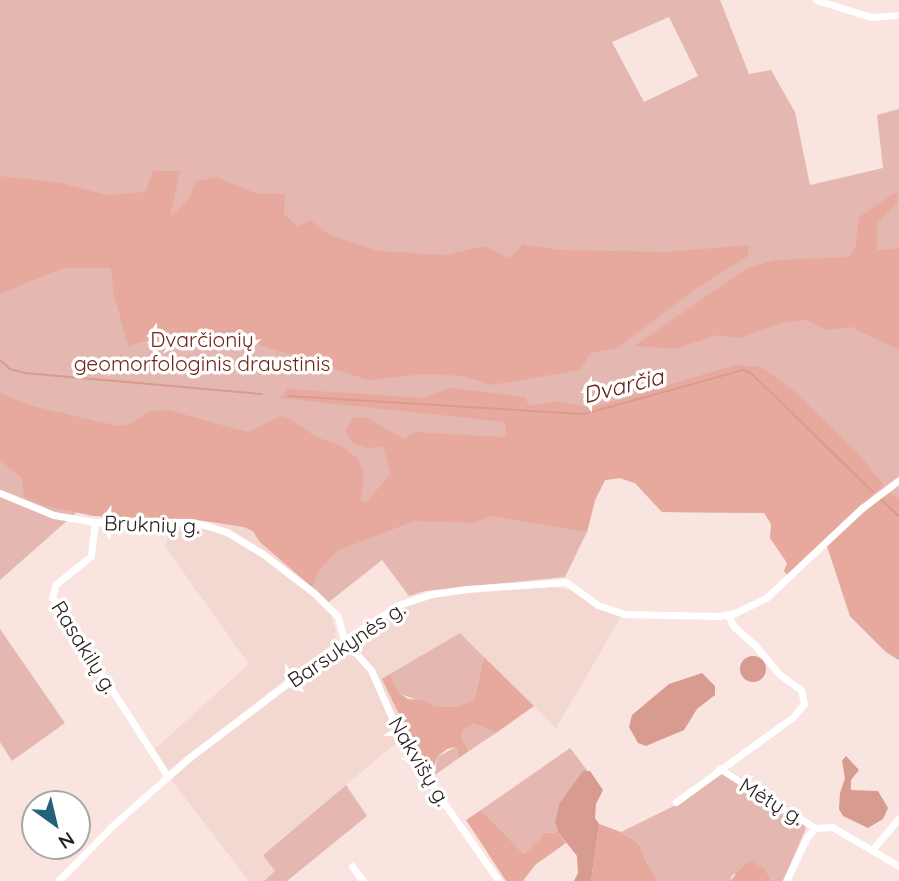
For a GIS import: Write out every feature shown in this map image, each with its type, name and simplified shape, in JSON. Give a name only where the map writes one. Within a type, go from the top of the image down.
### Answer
[{"type":"street","points":[[816,0],[871,17],[899,15]]},
{"type":"street","name":"Barsukynės g.","points":[[58,881],[112,826],[168,777],[344,640],[415,598],[467,589],[566,582],[598,605],[624,614],[728,615],[766,598],[862,508],[899,480]]},
{"type":"street","name":"Bruknių g.","points":[[0,494],[54,514],[95,522],[189,522],[227,532],[263,554],[329,606],[338,617],[344,640]]},
{"type":"street","name":"Rasakilų g.","points":[[95,522],[91,556],[56,584],[52,597],[168,777]]},
{"type":"street","points":[[676,802],[719,768],[793,717],[805,699],[801,690],[780,675],[756,646],[734,627],[728,615]]},
{"type":"street","name":"Nakvišų g.","points":[[344,640],[371,670],[396,727],[446,806],[499,881]]},
{"type":"street","name":"Mėtų g.","points":[[719,768],[815,828],[832,827],[899,866]]},
{"type":"street","points":[[872,850],[899,818]]},
{"type":"street","points":[[786,881],[807,836],[815,828]]},
{"type":"street","points":[[352,866],[363,881]]},
{"type":"shaded area","points":[[153,171],[180,171],[170,217],[188,200],[196,181],[217,177],[258,194],[285,194],[284,214],[297,226],[311,220],[328,234],[378,251],[446,255],[484,246],[510,258],[523,244],[559,250],[668,252],[749,245],[748,256],[697,288],[617,348],[591,353],[580,370],[491,385],[463,376],[425,374],[368,380],[223,333],[174,333],[128,346],[113,291],[111,268],[63,268],[0,294],[0,176],[62,183],[106,195],[145,192]]},
{"type":"shaded area","points":[[894,193],[898,194],[897,203],[877,223],[877,250],[899,248],[899,350],[851,327],[826,330],[806,320],[781,323],[740,338],[718,335],[675,349],[634,346],[746,269],[774,260],[849,257],[855,249],[859,217]]},
{"type":"shaded area","points":[[735,365],[761,367],[793,390],[857,452],[884,485],[844,520],[788,576],[784,571],[787,563],[770,538],[771,524],[764,513],[662,512],[635,483],[620,478],[605,480],[595,500],[587,532],[492,516],[474,523],[414,521],[337,551],[318,572],[312,587],[260,542],[253,531],[244,527],[192,519],[93,516],[42,505],[24,497],[22,478],[0,461],[0,393],[32,406],[118,426],[131,424],[150,411],[168,410],[248,432],[281,416],[289,418],[316,437],[342,446],[359,460],[364,477],[361,499],[365,503],[391,474],[383,447],[366,448],[354,444],[345,431],[354,417],[367,418],[404,439],[415,432],[503,437],[506,433],[505,422],[280,398],[287,389],[423,398],[451,388],[525,397],[529,406],[558,401],[592,408]]},
{"type":"shaded area","points":[[888,491],[899,499],[899,660],[886,652],[850,616],[827,546]]},
{"type":"shaded area","points":[[169,518],[244,527],[253,531],[260,542],[312,587],[331,613],[336,632],[334,642],[167,771],[154,750],[249,664],[166,548]]},
{"type":"shaded area","points":[[545,586],[572,590],[621,617],[556,728],[460,633],[383,679],[408,733],[263,854],[275,871],[264,881],[249,881],[170,778],[313,670],[399,610],[428,599],[483,590]]},
{"type":"shaded area","points":[[753,656],[762,660],[766,669],[762,678],[753,682],[744,678],[740,669],[744,660]]},
{"type":"shaded area","points":[[484,657],[534,706],[496,733],[474,724],[463,730],[462,739],[469,751],[459,758],[456,747],[447,749],[437,757],[433,772],[408,733],[382,679],[390,674],[398,692],[408,699],[423,700],[436,707],[455,707],[474,700]]},
{"type":"shaded area","points":[[702,673],[715,686],[715,695],[697,709],[684,730],[646,746],[638,743],[629,727],[632,715],[669,684]]},
{"type":"shaded area","points":[[846,756],[859,770],[851,780],[851,790],[878,791],[888,808],[883,819],[868,828],[843,816],[839,809],[845,778],[842,761]]},
{"type":"shaded area","points":[[583,771],[590,771],[603,790],[596,804],[595,818],[599,824],[591,881],[574,881],[578,873],[577,856],[558,832],[555,822],[559,804]]},
{"type":"shaded area","points":[[481,810],[524,854],[545,833],[558,832],[566,843],[535,865],[523,881],[506,881],[466,820]]},
{"type":"shaded area","points":[[599,824],[621,832],[639,844],[658,881],[591,881]]},
{"type":"shaded area","points":[[752,861],[766,870],[771,881],[730,881],[744,865]]},
{"type":"green space","name":"Dvarčionių geomorfologinis draustinis","points":[[0,0],[720,0],[749,74],[771,70],[795,112],[810,185],[883,168],[877,115],[899,109],[899,660],[886,652],[850,616],[827,546],[764,513],[662,512],[635,483],[620,478],[605,480],[595,500],[587,532],[565,577],[425,591],[409,596],[382,560],[329,602],[260,542],[253,531],[244,527],[192,519],[119,518],[77,512],[0,580]],"holes":[[[669,17],[698,76],[644,102],[612,42]]]},
{"type":"green space","points":[[0,629],[65,723],[12,761],[0,742]]},
{"type":"green space","points":[[460,633],[484,657],[474,700],[455,707],[436,707],[398,693],[390,674]]},
{"type":"green space","points":[[474,724],[496,733],[469,751],[462,739],[463,730]]},
{"type":"green space","points":[[456,747],[459,758],[435,775],[437,757]]},
{"type":"green space","points":[[570,748],[587,770],[559,804],[555,822],[558,832],[545,833],[524,854],[481,810]]},
{"type":"green space","points":[[726,768],[797,812],[806,828],[783,881],[771,881],[766,870],[732,875],[730,881],[658,881],[639,844],[621,832],[676,805]]},
{"type":"green space","points":[[346,785],[367,816],[287,881],[264,881],[275,871],[263,855]]},
{"type":"waterway","name":"Dvarčia","points":[[0,360],[10,369],[25,373],[261,394]]},
{"type":"waterway","name":"Dvarčia","points":[[288,396],[585,414],[743,370],[752,374],[873,492]]},
{"type":"waterway","name":"Dvarčia","points":[[881,500],[899,516]]}]
